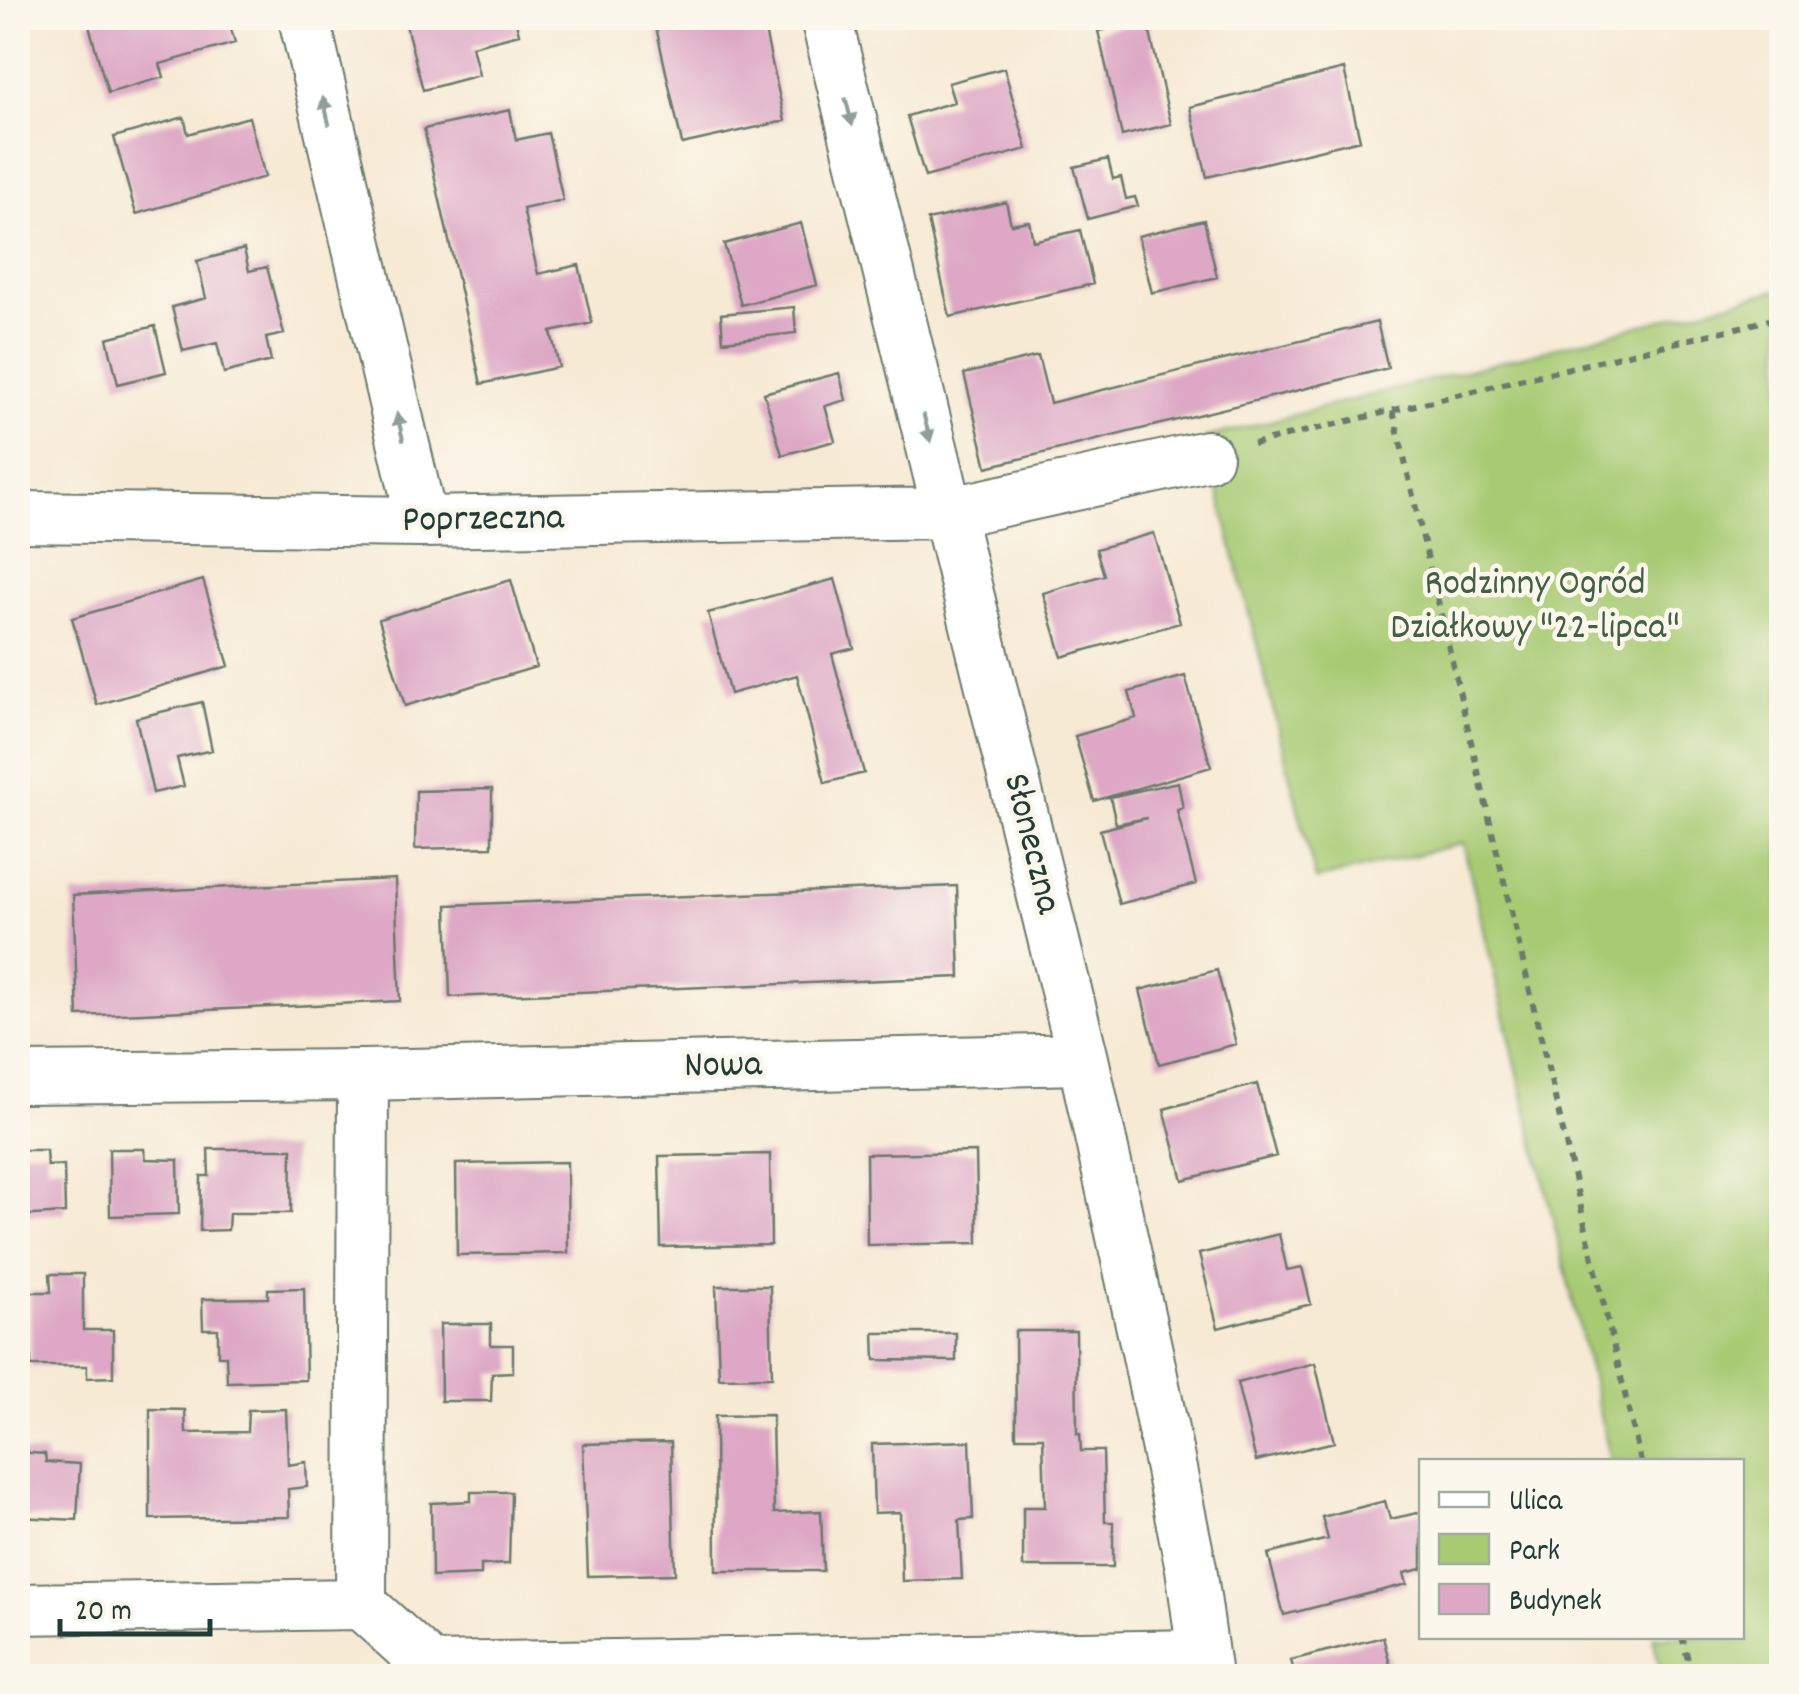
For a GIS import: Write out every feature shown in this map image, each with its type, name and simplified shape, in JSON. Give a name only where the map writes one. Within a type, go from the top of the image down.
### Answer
[{"type":"street","points":[[304,18],[422,522]]},
{"type":"street","name":"Słoneczna","points":[[826,18],[1083,1059],[1188,1550],[1204,1666]]},
{"type":"street","name":"Poprzeczna","points":[[18,517],[422,522],[948,513],[1206,456]]},
{"type":"street","name":"Nowa","points":[[18,1078],[363,1075],[1083,1059]]},
{"type":"street","points":[[361,1604],[363,1075]]},
{"type":"street","points":[[18,1609],[361,1604],[432,1668],[1204,1666]]},
{"type":"path","points":[[1206,456],[1782,318]]},
{"type":"path","points":[[1393,410],[1640,1459]]},
{"type":"path","points":[[1683,1639],[1692,1676]]},
{"type":"green space","name":"Rodzinny Ogród Działkowy \"22-lipca\"","points":[[1781,289],[1781,1676],[1662,1676],[1653,1639],[1744,1639],[1744,1459],[1611,1459],[1463,843],[1316,880],[1205,438]]},
{"type":"building","points":[[103,18],[228,18],[235,43],[160,64],[164,77],[108,93],[88,22]]},
{"type":"building","points":[[404,18],[515,18],[519,34],[472,46],[479,75],[423,90]]},
{"type":"building","points":[[654,18],[762,18],[785,121],[682,144]]},
{"type":"building","points":[[1147,20],[1171,124],[1122,136],[1098,31]]},
{"type":"building","points":[[1004,68],[1027,149],[925,177],[907,116],[954,102],[948,83]]},
{"type":"building","points":[[1344,69],[1360,140],[1207,177],[1190,107]]},
{"type":"building","points":[[510,110],[516,140],[548,133],[563,200],[523,209],[538,274],[579,265],[592,323],[551,332],[559,367],[481,384],[424,129]]},
{"type":"building","points":[[184,117],[188,134],[249,117],[265,177],[136,214],[114,137]]},
{"type":"building","points":[[1108,159],[1113,179],[1121,177],[1126,199],[1135,197],[1138,206],[1088,219],[1074,167]]},
{"type":"building","points":[[1006,202],[1011,224],[1029,221],[1033,241],[1080,230],[1093,284],[950,317],[928,220]]},
{"type":"building","points":[[1204,220],[1217,277],[1152,293],[1138,236]]},
{"type":"building","points":[[801,223],[817,285],[741,305],[724,244]]},
{"type":"building","points":[[244,249],[249,271],[267,267],[284,334],[266,338],[271,361],[224,373],[217,343],[183,351],[172,307],[206,298],[197,261]]},
{"type":"building","points":[[794,307],[796,333],[723,341],[721,314]]},
{"type":"building","points":[[1377,322],[1388,368],[987,467],[964,374],[1038,356],[1050,403]]},
{"type":"building","points":[[155,326],[166,372],[118,384],[107,338]]},
{"type":"building","points":[[839,373],[846,400],[825,406],[835,441],[782,455],[764,393]]},
{"type":"building","points":[[1154,533],[1180,623],[1062,657],[1043,593],[1104,575],[1096,549]]},
{"type":"building","points":[[835,579],[854,648],[832,654],[864,773],[825,783],[797,675],[730,694],[708,613]]},
{"type":"building","points":[[203,580],[229,666],[97,705],[72,618]]},
{"type":"building","points":[[511,580],[536,667],[405,706],[379,619]]},
{"type":"building","points":[[1185,676],[1211,767],[1094,801],[1075,736],[1136,718],[1129,692]]},
{"type":"building","points":[[202,702],[212,750],[177,758],[184,786],[153,793],[136,718]]},
{"type":"building","points":[[1178,782],[1183,808],[1177,810],[1196,884],[1119,904],[1100,830],[1147,818],[1116,824],[1110,797]]},
{"type":"building","points":[[492,789],[492,847],[415,849],[416,791]]},
{"type":"building","points":[[395,879],[400,1001],[78,1016],[73,895]]},
{"type":"building","points":[[957,886],[960,977],[450,997],[447,905]]},
{"type":"building","points":[[18,915],[23,999],[18,1000]]},
{"type":"building","points":[[1217,970],[1236,1044],[1159,1064],[1140,990]]},
{"type":"building","points":[[1257,1084],[1276,1156],[1183,1180],[1164,1109]]},
{"type":"building","points":[[109,1149],[144,1149],[146,1159],[178,1160],[179,1214],[110,1216]]},
{"type":"building","points":[[208,1149],[292,1149],[291,1213],[229,1213],[228,1230],[200,1231],[201,1176],[209,1176]]},
{"type":"building","points":[[18,1150],[46,1150],[47,1166],[64,1165],[65,1213],[18,1216]]},
{"type":"building","points":[[976,1152],[978,1243],[867,1245],[866,1154]]},
{"type":"building","points":[[770,1154],[771,1245],[661,1247],[659,1156]]},
{"type":"building","points":[[567,1162],[568,1253],[457,1255],[456,1164]]},
{"type":"building","points":[[1279,1234],[1287,1270],[1302,1267],[1311,1304],[1218,1328],[1199,1254]]},
{"type":"building","points":[[50,1274],[83,1274],[83,1330],[113,1330],[113,1377],[87,1378],[87,1366],[31,1366],[30,1292],[51,1292]]},
{"type":"building","points":[[716,1286],[770,1286],[772,1377],[719,1378]]},
{"type":"building","points":[[304,1288],[306,1380],[227,1382],[226,1356],[218,1356],[218,1329],[203,1329],[202,1299],[268,1298],[268,1289]]},
{"type":"building","points":[[440,1324],[491,1324],[491,1345],[513,1345],[513,1372],[492,1373],[491,1401],[441,1401]]},
{"type":"building","points":[[1015,1331],[1076,1331],[1077,1434],[1081,1451],[1103,1451],[1105,1522],[1113,1522],[1113,1567],[1023,1567],[1023,1507],[1045,1507],[1043,1437],[1016,1437]]},
{"type":"building","points":[[874,1333],[956,1333],[956,1361],[875,1360]]},
{"type":"building","points":[[1315,1363],[1334,1442],[1256,1461],[1237,1383]]},
{"type":"building","points":[[150,1409],[185,1410],[186,1433],[247,1432],[248,1410],[286,1409],[288,1465],[306,1462],[307,1487],[288,1489],[289,1517],[150,1519]]},
{"type":"building","points":[[772,1415],[774,1513],[821,1511],[823,1571],[716,1571],[715,1416]]},
{"type":"building","points":[[970,1441],[973,1519],[959,1520],[962,1579],[902,1581],[900,1512],[874,1513],[872,1444]]},
{"type":"building","points":[[671,1442],[675,1574],[588,1576],[583,1444]]},
{"type":"building","points":[[18,1452],[45,1454],[46,1462],[80,1464],[77,1520],[18,1517]]},
{"type":"building","points":[[471,1492],[511,1492],[509,1564],[481,1565],[481,1575],[432,1577],[431,1503],[471,1501]]},
{"type":"building","points":[[1385,1501],[1390,1519],[1419,1513],[1419,1570],[1404,1573],[1407,1584],[1284,1615],[1268,1554],[1328,1539],[1322,1517]]},
{"type":"building","points":[[1383,1637],[1393,1676],[1295,1676],[1291,1660]]}]
